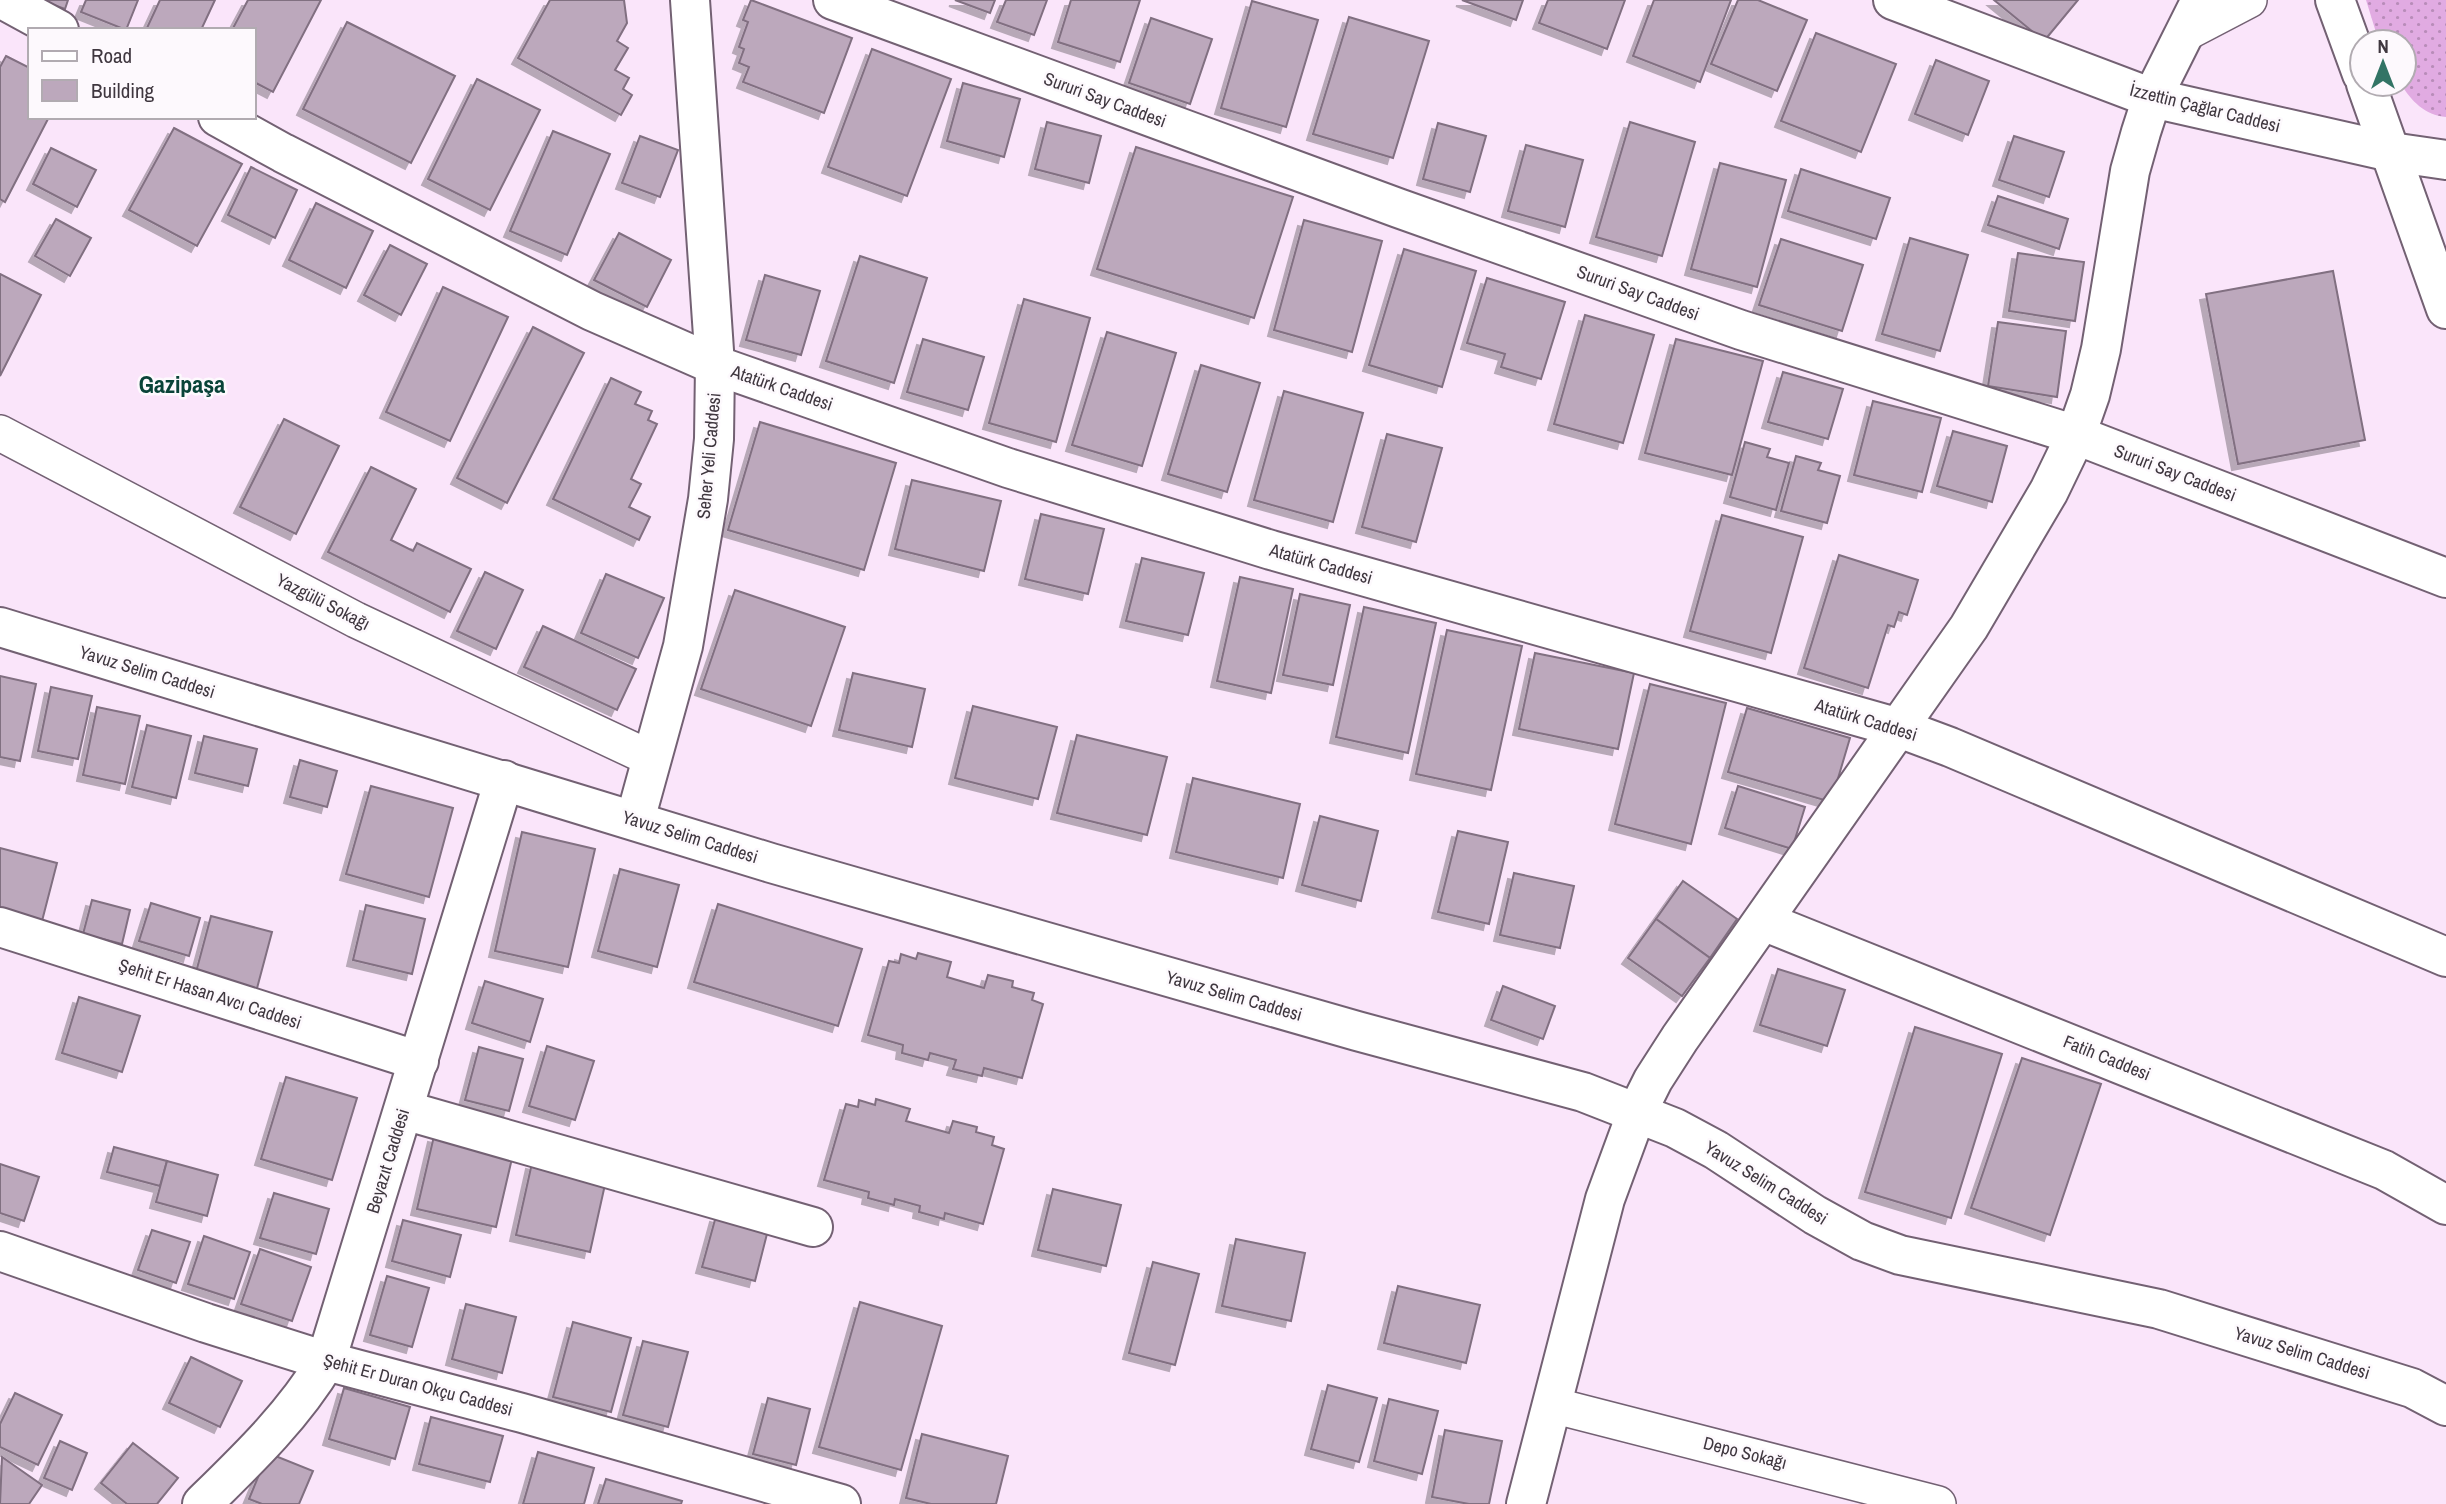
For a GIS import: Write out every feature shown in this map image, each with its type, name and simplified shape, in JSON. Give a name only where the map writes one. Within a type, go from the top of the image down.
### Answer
[{"type":"street","points":[[4,0],[55,28]]},
{"type":"street","name":"Seher Yeli Caddesi","points":[[635,820],[683,646],[708,499],[714,439],[715,365],[690,0]]},
{"type":"street","name":"Sururi Say Caddesi","points":[[832,0],[1385,203],[1741,330],[2076,435],[2446,578]]},
{"type":"street","name":"İzzettin Çağlar Caddesi","points":[[1893,0],[2152,98],[2391,152],[2446,160]]},
{"type":"street","points":[[1526,1504],[1605,1199],[1637,1112],[1653,1080],[1969,627],[2049,491],[2076,435],[2090,395],[2101,349],[2130,171],[2152,98],[2201,0]]},
{"type":"street","points":[[2184,34],[2249,0]]},
{"type":"street","points":[[2335,0],[2348,36]]},
{"type":"street","points":[[2371,98],[2446,309]]},
{"type":"street","name":"Atatürk Caddesi","points":[[222,119],[592,311],[715,365],[1008,468],[1271,550],[1899,728],[1950,747],[2446,957]]},
{"type":"street","name":"Yazgülü Sokağı","points":[[0,433],[356,620],[652,759]]},
{"type":"street","name":"Yavuz Selim Caddesi","points":[[0,627],[771,863],[1357,1031],[1583,1092],[1637,1112],[1716,1150],[1815,1215],[1862,1241],[1900,1255],[2159,1309],[2412,1388],[2446,1406]]},
{"type":"street","name":"Beyazıt Caddesi","points":[[202,1504],[293,1408],[312,1385],[326,1361],[504,780]]},
{"type":"street","name":"Fatih Caddesi","points":[[1763,921],[2360,1160],[2384,1170],[2446,1205]]},
{"type":"street","name":"Şehit Er Hasan Avcı Caddesi","points":[[0,927],[419,1061]]},
{"type":"street","points":[[404,1110],[814,1227]]},
{"type":"street","name":"Şehit Er Duran Okçu Caddesi","points":[[0,1251],[206,1323],[326,1361],[522,1413],[841,1504]]},
{"type":"street","name":"Depo Sokağı","points":[[1552,1405],[1938,1504]]},
{"type":"shaded area","points":[[2366,0],[2446,0],[2446,117],[2425,110],[2412,98],[2418,98],[2418,28],[2375,28]]},
{"type":"building","points":[[40,0],[68,0],[65,9]]},
{"type":"building","points":[[86,0],[138,0],[127,28],[81,12]]},
{"type":"building","points":[[160,0],[215,0],[202,28],[147,28]]},
{"type":"building","points":[[248,0],[321,0],[273,92],[256,83],[256,28],[233,28]]},
{"type":"building","points":[[550,0],[624,0],[627,23],[617,41],[628,48],[615,70],[629,78],[623,89],[632,95],[621,115],[518,58]]},
{"type":"building","points":[[751,0],[852,38],[824,113],[743,82],[749,67],[739,63],[744,49],[739,47],[748,22],[743,20]]},
{"type":"building","points":[[955,0],[995,0],[990,13]]},
{"type":"building","points":[[1006,0],[1047,0],[1034,35],[997,22]]},
{"type":"building","points":[[1071,0],[1140,0],[1120,62],[1058,42]]},
{"type":"building","points":[[1462,0],[1523,0],[1516,20]]},
{"type":"building","points":[[1548,0],[1625,0],[1607,49],[1539,23]]},
{"type":"building","points":[[1654,0],[1731,0],[1700,82],[1633,56]]},
{"type":"building","points":[[1738,0],[1758,0],[1807,20],[1777,91],[1711,64]]},
{"type":"building","points":[[1994,0],[2078,0],[2044,41]]},
{"type":"building","points":[[1252,1],[1318,20],[1286,127],[1221,108]]},
{"type":"building","points":[[1349,17],[1429,41],[1393,158],[1313,134]]},
{"type":"building","points":[[1151,18],[1212,39],[1190,104],[1129,83]]},
{"type":"building","points":[[347,22],[455,76],[411,163],[303,109]]},
{"type":"building","points":[[1816,33],[1896,64],[1861,152],[1781,121]]},
{"type":"building","points":[[872,49],[951,79],[907,196],[828,167]]},
{"type":"building","points":[[6,56],[28,67],[28,119],[48,119],[5,202],[0,199],[0,67]]},
{"type":"building","points":[[1936,60],[1989,81],[1968,135],[1915,114]]},
{"type":"building","points":[[477,79],[540,110],[490,210],[428,179]]},
{"type":"building","points":[[963,83],[1020,99],[1004,157],[947,141]]},
{"type":"building","points":[[1047,122],[1101,136],[1089,183],[1035,169]]},
{"type":"building","points":[[1630,122],[1695,142],[1662,256],[1596,237]]},
{"type":"building","points":[[1438,123],[1486,136],[1470,192],[1423,179]]},
{"type":"building","points":[[174,128],[242,164],[197,246],[129,210]]},
{"type":"building","points":[[553,131],[610,154],[567,255],[510,231]]},
{"type":"building","points":[[640,136],[678,150],[660,197],[622,183]]},
{"type":"building","points":[[2014,136],[2064,152],[2049,197],[1999,180]]},
{"type":"building","points":[[1526,145],[1583,160],[1565,227],[1508,211]]},
{"type":"building","points":[[1136,147],[1293,197],[1254,318],[1097,269]]},
{"type":"building","points":[[51,148],[96,170],[77,207],[33,184]]},
{"type":"building","points":[[1720,163],[1786,180],[1757,287],[1691,269]]},
{"type":"building","points":[[251,167],[297,190],[275,238],[228,215]]},
{"type":"building","points":[[1801,169],[1890,198],[1876,239],[1788,211]]},
{"type":"building","points":[[1998,196],[2068,219],[2059,249],[1988,225]]},
{"type":"building","points":[[316,203],[373,231],[346,288],[289,260]]},
{"type":"building","points":[[56,219],[91,238],[70,276],[35,256]]},
{"type":"building","points":[[1304,220],[1382,241],[1352,352],[1274,330]]},
{"type":"building","points":[[619,233],[671,260],[647,307],[594,280]]},
{"type":"building","points":[[1910,238],[1968,255],[1940,351],[1882,334]]},
{"type":"building","points":[[1781,239],[1863,265],[1842,331],[1759,305]]},
{"type":"building","points":[[390,245],[427,264],[401,315],[364,295]]},
{"type":"building","points":[[1404,249],[1476,271],[1442,387],[1369,365]]},
{"type":"building","points":[[2018,253],[2084,262],[2075,321],[2009,311]]},
{"type":"building","points":[[860,256],[927,278],[894,383],[826,361]]},
{"type":"building","points":[[2333,271],[2365,440],[2238,464],[2206,294]]},
{"type":"building","points":[[0,274],[41,295],[0,376]]},
{"type":"building","points":[[765,275],[820,291],[801,355],[746,340]]},
{"type":"building","points":[[1487,278],[1565,302],[1541,379],[1501,367],[1505,354],[1467,343]]},
{"type":"building","points":[[443,287],[508,317],[450,441],[386,412]]},
{"type":"building","points":[[1024,299],[1090,318],[1056,442],[989,423]]},
{"type":"building","points":[[1585,315],[1654,335],[1623,443],[1554,424]]},
{"type":"building","points":[[1998,322],[2066,331],[2057,397],[1988,386]]},
{"type":"building","points":[[533,327],[584,353],[507,503],[457,478]]},
{"type":"building","points":[[1107,332],[1176,353],[1142,466],[1072,445]]},
{"type":"building","points":[[923,339],[984,357],[968,410],[907,392]]},
{"type":"building","points":[[1676,339],[1763,361],[1732,475],[1645,453]]},
{"type":"building","points":[[1201,365],[1260,383],[1227,492],[1168,474]]},
{"type":"building","points":[[1783,372],[1843,389],[1828,439],[1768,422]]},
{"type":"building","points":[[611,378],[641,392],[635,404],[652,411],[648,420],[657,424],[631,479],[641,484],[629,507],[650,517],[639,540],[553,499]]},
{"type":"building","points":[[1284,391],[1363,413],[1333,522],[1254,500]]},
{"type":"building","points":[[1873,401],[1941,418],[1922,492],[1854,475]]},
{"type":"building","points":[[284,419],[339,446],[296,534],[240,507]]},
{"type":"building","points":[[760,422],[896,463],[864,570],[728,530]]},
{"type":"building","points":[[1953,431],[2007,446],[1992,502],[1937,486]]},
{"type":"building","points":[[1387,434],[1442,448],[1416,542],[1362,527]]},
{"type":"building","points":[[1745,442],[1770,449],[1767,457],[1789,463],[1776,510],[1730,497]]},
{"type":"building","points":[[1796,456],[1821,463],[1818,470],[1840,476],[1827,523],[1781,511]]},
{"type":"building","points":[[371,467],[416,489],[391,540],[413,551],[417,543],[471,569],[450,612],[328,552]]},
{"type":"building","points":[[912,480],[1001,501],[984,571],[895,549]]},
{"type":"building","points":[[1041,514],[1104,529],[1088,594],[1025,579]]},
{"type":"building","points":[[1722,515],[1803,537],[1771,653],[1690,631]]},
{"type":"building","points":[[1839,555],[1918,580],[1907,615],[1899,612],[1894,627],[1888,625],[1868,688],[1804,668]]},
{"type":"building","points":[[1142,558],[1204,573],[1188,635],[1126,621]]},
{"type":"building","points":[[485,572],[523,590],[496,649],[457,631]]},
{"type":"building","points":[[606,574],[664,598],[638,658],[581,633]]},
{"type":"building","points":[[1240,577],[1293,589],[1271,693],[1217,681]]},
{"type":"building","points":[[735,590],[845,627],[811,726],[701,689]]},
{"type":"building","points":[[1300,594],[1350,605],[1333,685],[1283,675]]},
{"type":"building","points":[[1364,607],[1436,623],[1408,753],[1336,737]]},
{"type":"building","points":[[543,626],[636,669],[617,710],[524,667]]},
{"type":"building","points":[[1447,630],[1522,646],[1491,790],[1416,774]]},
{"type":"building","points":[[1535,653],[1634,673],[1618,749],[1519,729]]},
{"type":"building","points":[[853,673],[925,689],[912,747],[839,730]]},
{"type":"building","points":[[0,676],[36,684],[20,761],[0,757]]},
{"type":"building","points":[[1650,684],[1726,703],[1691,844],[1615,824]]},
{"type":"building","points":[[51,687],[92,696],[78,759],[38,751]]},
{"type":"building","points":[[973,706],[1057,727],[1038,799],[955,778]]},
{"type":"building","points":[[97,707],[140,716],[125,784],[83,775]]},
{"type":"building","points":[[1747,708],[1850,738],[1831,802],[1728,772]]},
{"type":"building","points":[[147,725],[191,736],[176,798],[132,787]]},
{"type":"building","points":[[1077,735],[1167,757],[1147,835],[1057,813]]},
{"type":"building","points":[[204,736],[257,749],[248,786],[195,773]]},
{"type":"building","points":[[300,760],[337,771],[327,807],[290,797]]},
{"type":"building","points":[[1193,778],[1300,804],[1283,878],[1176,852]]},
{"type":"building","points":[[371,786],[453,808],[429,897],[346,874]]},
{"type":"building","points":[[1738,786],[1805,807],[1792,849],[1725,828]]},
{"type":"building","points":[[1320,816],[1378,831],[1361,901],[1302,885]]},
{"type":"building","points":[[1458,831],[1508,842],[1489,924],[1438,912]]},
{"type":"building","points":[[522,832],[595,849],[568,967],[495,951]]},
{"type":"building","points":[[0,848],[57,863],[42,921],[0,911]]},
{"type":"building","points":[[620,869],[679,885],[657,967],[598,951]]},
{"type":"building","points":[[1514,873],[1574,886],[1560,948],[1500,935]]},
{"type":"building","points":[[1683,881],[1737,919],[1710,958],[1656,919]]},
{"type":"building","points":[[92,900],[130,910],[122,944],[83,934]]},
{"type":"building","points":[[151,903],[200,918],[189,956],[139,941]]},
{"type":"building","points":[[718,904],[862,949],[838,1026],[694,982]]},
{"type":"building","points":[[366,905],[425,919],[412,974],[353,960]]},
{"type":"building","points":[[211,916],[272,932],[256,992],[195,976]]},
{"type":"building","points":[[1656,919],[1710,958],[1682,996],[1628,958]]},
{"type":"building","points":[[918,953],[951,962],[947,977],[984,988],[988,975],[1013,981],[1012,987],[1034,993],[1032,1000],[1043,1004],[1022,1078],[984,1068],[982,1076],[953,1069],[956,1060],[930,1053],[928,1060],[902,1053],[903,1045],[868,1035],[889,961],[899,963],[901,954],[916,959]]},
{"type":"building","points":[[1778,969],[1845,990],[1827,1046],[1760,1025]]},
{"type":"building","points":[[485,981],[543,999],[530,1042],[472,1023]]},
{"type":"building","points":[[1503,986],[1555,1006],[1543,1039],[1491,1020]]},
{"type":"building","points":[[79,997],[140,1016],[122,1072],[62,1053]]},
{"type":"building","points":[[1915,1027],[2002,1054],[1951,1218],[1865,1192]]},
{"type":"building","points":[[547,1046],[594,1061],[575,1120],[529,1106]]},
{"type":"building","points":[[479,1047],[523,1059],[509,1111],[465,1100]]},
{"type":"building","points":[[2022,1058],[2101,1084],[2050,1235],[1971,1208]]},
{"type":"building","points":[[286,1077],[357,1098],[332,1180],[261,1159]]},
{"type":"building","points":[[876,1099],[910,1109],[906,1121],[949,1133],[953,1121],[977,1127],[976,1132],[994,1137],[992,1145],[1004,1149],[983,1224],[945,1213],[944,1219],[919,1212],[920,1206],[895,1199],[894,1205],[868,1198],[869,1192],[824,1180],[846,1104],[858,1107],[859,1100],[875,1105]]},
{"type":"building","points":[[434,1136],[513,1154],[496,1227],[417,1209]]},
{"type":"building","points":[[114,1147],[167,1161],[160,1186],[107,1172]]},
{"type":"building","points":[[167,1161],[218,1175],[207,1216],[156,1202]]},
{"type":"building","points":[[532,1163],[606,1180],[590,1252],[516,1235]]},
{"type":"building","points":[[0,1164],[39,1177],[24,1221],[0,1213]]},
{"type":"building","points":[[1053,1189],[1121,1205],[1106,1266],[1038,1250]]},
{"type":"building","points":[[274,1193],[329,1209],[316,1254],[260,1238]]},
{"type":"building","points":[[716,1216],[768,1230],[755,1281],[702,1267]]},
{"type":"building","points":[[403,1220],[461,1235],[450,1277],[392,1261]]},
{"type":"building","points":[[152,1230],[190,1242],[176,1283],[138,1270]]},
{"type":"building","points":[[204,1236],[250,1252],[234,1299],[188,1284]]},
{"type":"building","points":[[1236,1239],[1305,1253],[1291,1321],[1222,1306]]},
{"type":"building","points":[[260,1249],[311,1267],[292,1321],[241,1304]]},
{"type":"building","points":[[1153,1262],[1199,1274],[1175,1365],[1129,1353]]},
{"type":"building","points":[[387,1276],[429,1288],[412,1347],[370,1335]]},
{"type":"building","points":[[1398,1286],[1480,1305],[1466,1363],[1384,1343]]},
{"type":"building","points":[[860,1302],[942,1326],[901,1470],[819,1447]]},
{"type":"building","points":[[466,1304],[516,1317],[502,1373],[452,1359]]},
{"type":"building","points":[[573,1322],[631,1338],[611,1412],[553,1397]]},
{"type":"building","points":[[643,1341],[688,1352],[668,1427],[623,1415]]},
{"type":"building","points":[[191,1357],[242,1381],[220,1427],[169,1403]]},
{"type":"building","points":[[1328,1385],[1377,1398],[1359,1462],[1311,1449]]},
{"type":"building","points":[[344,1388],[410,1407],[395,1459],[329,1439]]},
{"type":"building","points":[[15,1393],[62,1415],[38,1465],[0,1447],[0,1424]]},
{"type":"building","points":[[768,1398],[810,1409],[796,1465],[753,1454]]},
{"type":"building","points":[[1389,1399],[1438,1411],[1422,1474],[1374,1461]]},
{"type":"building","points":[[431,1417],[503,1436],[490,1482],[419,1464]]},
{"type":"building","points":[[1445,1430],[1502,1441],[1489,1504],[1469,1504],[1432,1497]]},
{"type":"building","points":[[922,1434],[1008,1456],[996,1504],[931,1504],[906,1498]]},
{"type":"building","points":[[60,1441],[87,1453],[72,1490],[44,1478]]},
{"type":"building","points":[[133,1443],[178,1478],[157,1504],[127,1504],[101,1483]]},
{"type":"building","points":[[538,1452],[594,1468],[584,1504],[523,1504]]},
{"type":"building","points":[[268,1453],[313,1471],[299,1504],[262,1504],[249,1499]]},
{"type":"building","points":[[2,1457],[42,1485],[29,1504],[0,1504]]},
{"type":"building","points":[[606,1479],[682,1501],[681,1504],[598,1504]]},
{"type":"district","name":"Gazipaşa","points":[[182,385]]}]
